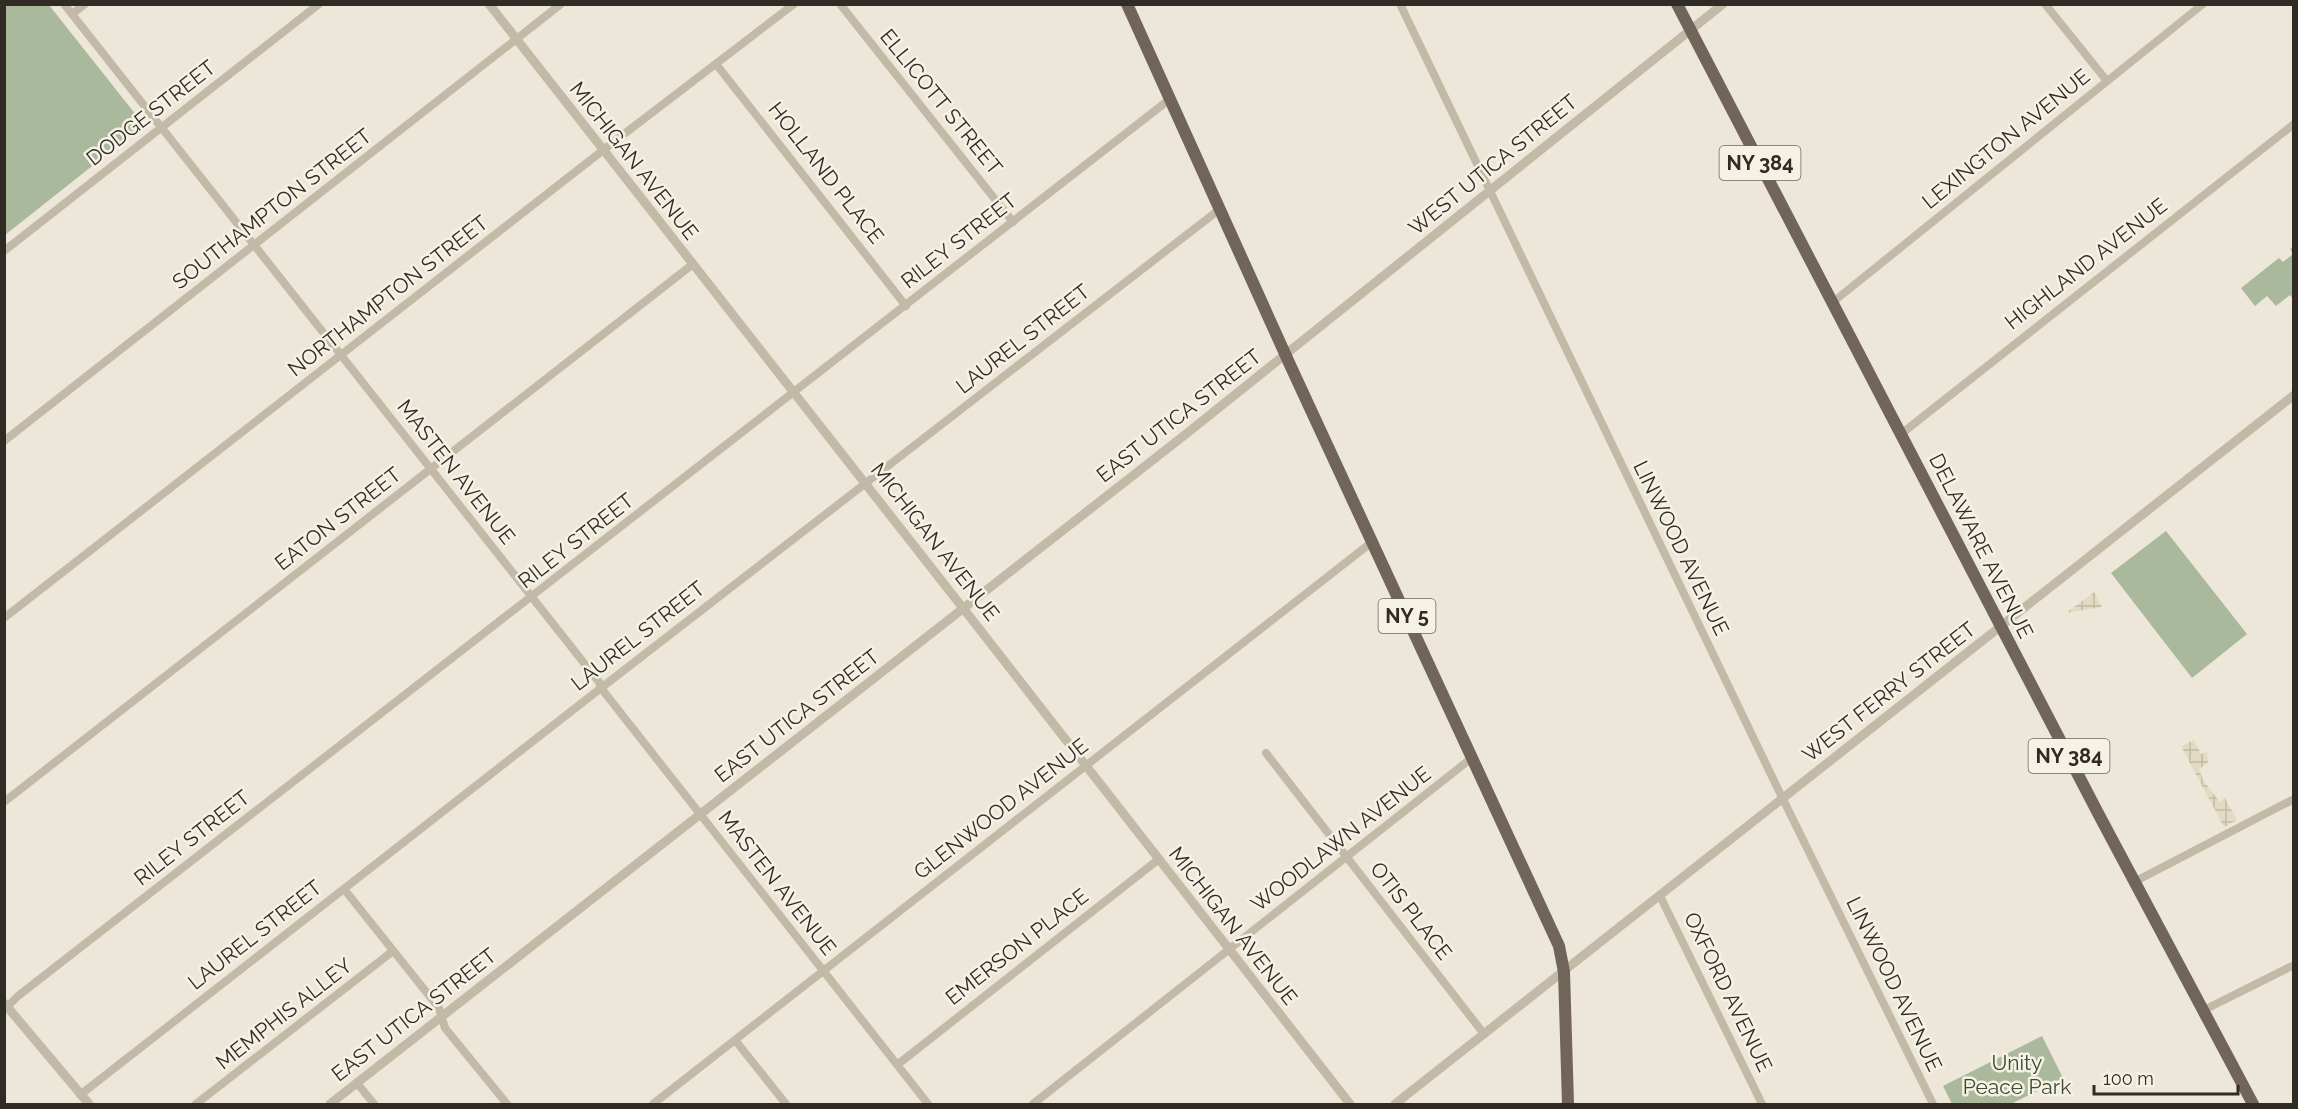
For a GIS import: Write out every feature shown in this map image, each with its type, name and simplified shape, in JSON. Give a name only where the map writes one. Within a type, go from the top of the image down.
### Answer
[{"type":"main road","name":"NY 5","points":[[1127,4],[1285,355],[1551,925],[1559,946],[1564,972],[1568,1104]]},
{"type":"main road","name":"DELAWARE AVENUE","points":[[1677,4],[2000,627],[2253,1104]]},
{"type":"street","name":"MASTEN AVENUE","points":[[64,4],[599,682],[601,688],[928,1104]]},
{"type":"street","points":[[72,15],[85,4]]},
{"type":"street","name":"DODGE STREET","points":[[4,251],[320,4]]},
{"type":"street","name":"MICHIGAN AVENUE","points":[[489,4],[1350,1104]]},
{"type":"street","name":"SOUTHAMPTON STREET","points":[[4,441],[561,4]]},
{"type":"street","name":"NORTHAMPTON STREET","points":[[4,618],[603,150],[794,4]]},
{"type":"street","name":"ELLICOTT STREET","points":[[840,4],[1013,222]]},
{"type":"street","name":"LINWOOD AVENUE","points":[[1400,4],[1783,799],[1933,1104]]},
{"type":"street","name":"WEST UTICA STREET","points":[[1285,355],[1724,4]]},
{"type":"street","points":[[2045,4],[2107,81]]},
{"type":"street","name":"LEXINGTON AVENUE","points":[[1833,302],[2203,4]]},
{"type":"street","name":"HOLLAND PLACE","points":[[716,64],[906,306]]},
{"type":"street","name":"RILEY STREET","points":[[6,1007],[1170,99]]},
{"type":"street","name":"HIGHLAND AVENUE","points":[[1901,434],[2294,124]]},
{"type":"street","name":"LAUREL STREET","points":[[84,1101],[344,889],[1220,209]]},
{"type":"street","name":"EATON STREET","points":[[4,802],[693,264]]},
{"type":"street","name":"EAST UTICA STREET","points":[[330,1104],[1285,355]]},
{"type":"street","name":"WEST FERRY STREET","points":[[1395,1104],[2294,396]]},
{"type":"street","name":"GLENWOOD AVENUE","points":[[653,1104],[1372,542]]},
{"type":"street","name":"OTIS PLACE","points":[[1266,753],[1484,1034]]},
{"type":"street","name":"WOODLAWN AVENUE","points":[[1033,1104],[1473,757]]},
{"type":"street","points":[[2134,882],[2294,799]]},
{"type":"street","name":"EMERSON PLACE","points":[[897,1065],[1159,859]]},
{"type":"street","points":[[344,889],[439,1008],[445,1028],[507,1104]]},
{"type":"street","name":"OXFORD AVENUE","points":[[1660,896],[1762,1104]]},
{"type":"street","name":"MEMPHIS ALLEY","points":[[196,1104],[393,951]]},
{"type":"street","points":[[2204,1011],[2294,965]]},
{"type":"street","points":[[6,1007],[84,1101]]},
{"type":"street","points":[[735,1040],[786,1104]]},
{"type":"street","points":[[357,1083],[374,1104]]},
{"type":"green space","points":[[5,4],[49,5],[144,125],[5,235]]},
{"type":"green space","points":[[2293,254],[2293,299],[2290,295],[2276,306],[2267,296],[2255,306],[2241,288],[2279,258],[2283,262]]},
{"type":"green space","points":[[2166,531],[2247,634],[2192,678],[2111,573]]},
{"type":"green space","name":"Unity Peace Park","points":[[2042,1036],[2063,1078],[2011,1104],[1952,1104],[1943,1086]]},
{"type":"shaded area","points":[[2093,593],[2102,607],[2066,613]]},
{"type":"shaded area","points":[[2194,740],[2201,754],[2207,752],[2208,763],[2199,769],[2203,780],[2220,802],[2225,798],[2237,820],[2224,827],[2183,750],[2182,746]]}]
